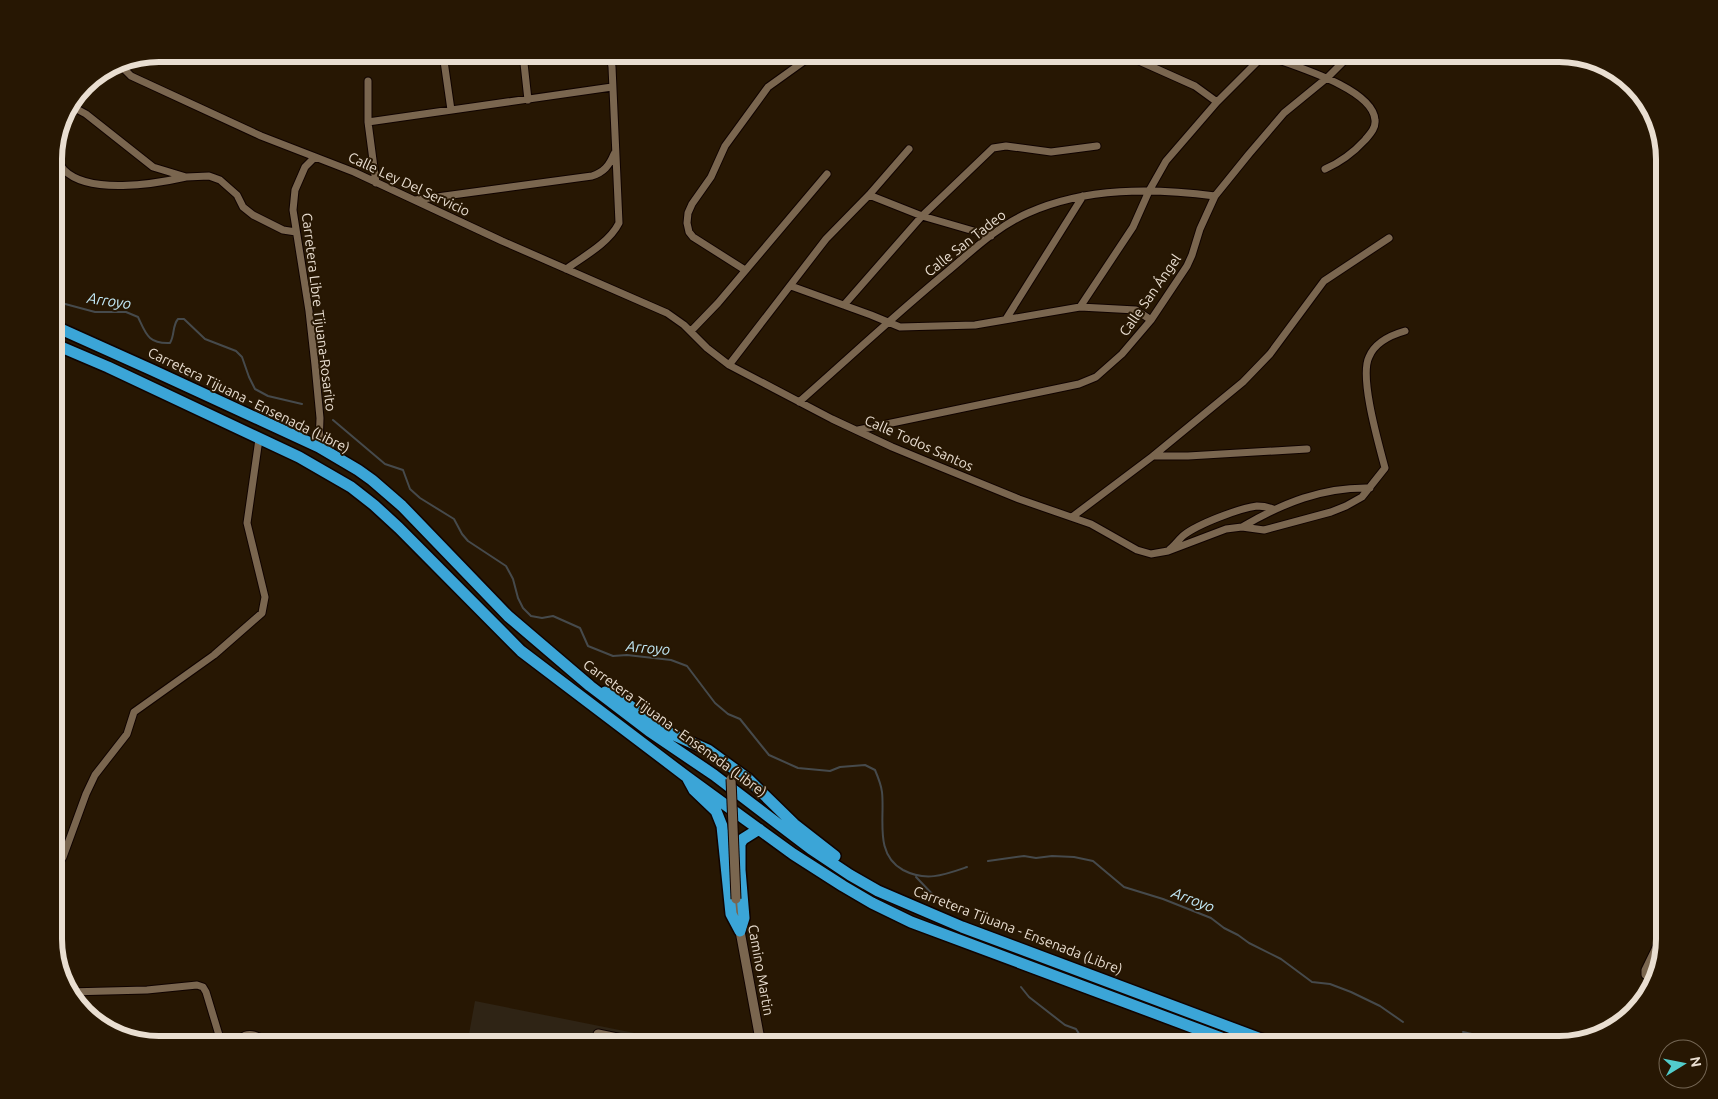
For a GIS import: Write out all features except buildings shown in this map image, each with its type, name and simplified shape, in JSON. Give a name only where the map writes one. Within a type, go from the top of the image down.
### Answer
[{"type":"highway","name":"Carretera Tijuana - Ensenada (Libre)","points":[[63,330],[319,447],[372,480],[402,506],[508,616],[590,686],[649,731],[714,774],[811,849],[850,875],[878,891],[953,923],[1253,1036]]},
{"type":"highway","points":[[63,348],[116,371],[326,471],[351,487],[374,505],[521,651],[759,829],[843,886],[911,922],[1216,1036]]},
{"type":"highway","points":[[590,686],[618,698],[665,731],[708,750],[731,773],[748,779],[794,824],[839,859],[850,875]]},
{"type":"highway","points":[[688,777],[694,790],[716,811],[722,826],[731,914],[740,931]]},
{"type":"highway","points":[[740,931],[744,918],[740,844],[759,829]]},
{"type":"street","points":[[444,62],[451,110]]},
{"type":"street","points":[[524,62],[528,100]]},
{"type":"street","points":[[566,269],[602,243],[616,230],[619,223],[611,62]]},
{"type":"street","points":[[745,270],[689,232],[687,223],[688,213],[711,177],[725,146],[768,87],[803,62]]},
{"type":"street","points":[[1140,62],[1195,86],[1217,102]]},
{"type":"street","points":[[1080,307],[1133,227],[1149,191],[1166,161],[1217,102],[1255,62]]},
{"type":"street","points":[[1285,62],[1328,78],[1359,97],[1370,107],[1375,119],[1375,126],[1372,132],[1358,148],[1344,160],[1325,169]]},
{"type":"street","name":"Calle San Ángel","points":[[858,430],[1079,384],[1096,377],[1122,354],[1151,320],[1187,266],[1215,196],[1284,113],[1328,78],[1343,62]]},
{"type":"street","name":"Calle Ley Del Servicio","points":[[125,70],[131,76],[261,136],[354,172],[667,314],[691,331]]},
{"type":"street","points":[[368,81],[368,122],[376,183]]},
{"type":"street","points":[[368,122],[612,87]]},
{"type":"street","points":[[77,109],[86,114],[153,166],[186,177]]},
{"type":"street","points":[[844,305],[922,216],[993,148],[1006,146],[1051,152],[1097,146]]},
{"type":"street","points":[[729,365],[792,286],[826,239],[869,195],[909,149]]},
{"type":"street","points":[[414,200],[592,176],[600,174],[607,168],[615,152]]},
{"type":"street","name":"Carretera Libre Tijuana-Rosarito","points":[[315,156],[305,167],[295,190],[293,210],[309,311],[315,365],[320,418],[319,447]]},
{"type":"street","points":[[63,167],[73,176],[86,181],[115,185],[164,182],[186,177],[209,176],[220,180],[237,195],[243,207],[254,215],[283,230],[296,232]]},
{"type":"street","points":[[691,331],[827,174]]},
{"type":"street","name":"Calle San Tadeo","points":[[800,402],[886,322],[990,236],[1028,213],[1083,196],[1121,191],[1215,196]]},
{"type":"street","points":[[869,195],[922,216],[990,236]]},
{"type":"street","points":[[1006,319],[1083,196]]},
{"type":"street","points":[[1072,517],[1153,456],[1243,382],[1270,354],[1324,281],[1389,238]]},
{"type":"street","points":[[792,286],[900,327],[975,325],[1080,307],[1136,310],[1151,320]]},
{"type":"street","name":"Calle Todos Santos","points":[[691,331],[707,348],[729,365],[892,447],[1019,499],[1091,524],[1137,550],[1151,554],[1168,551]]},
{"type":"street","points":[[1168,551],[1226,529],[1242,527],[1264,530],[1316,517],[1346,506],[1362,497],[1385,468],[1373,417],[1366,365],[1374,349],[1382,341],[1390,335],[1405,331]]},
{"type":"street","points":[[63,857],[95,775],[127,734],[134,712],[214,655],[262,613],[265,597],[247,523],[259,439]]},
{"type":"street","points":[[1153,456],[1188,456],[1307,449]]},
{"type":"street","points":[[1242,527],[1273,509],[1316,494],[1352,488],[1370,488]]},
{"type":"street","points":[[1168,551],[1183,536],[1198,526],[1257,506],[1273,509]]},
{"type":"street","name":"Camino Martin","points":[[731,773],[736,899],[759,1036]]},
{"type":"street","points":[[1647,977],[1645,975],[1645,970],[1655,949]]},
{"type":"street","points":[[79,992],[147,990],[189,984],[197,985],[203,987],[206,992],[219,1036]]},
{"type":"street","points":[[243,1036],[252,1034],[256,1036]]},
{"type":"street","points":[[598,1034],[608,1036]]},
{"type":"shaded area","points":[[475,1001],[649,1036],[469,1036]]},
{"type":"waterway","name":"Arroyo","points":[[63,303],[95,312],[126,312],[138,317],[152,340],[163,343],[170,343],[176,322],[178,319],[184,319],[205,339],[236,351],[242,357],[255,389],[268,396],[302,404]]},
{"type":"waterway","name":"Arroyo","points":[[333,420],[385,464],[403,470],[410,489],[420,498],[454,519],[468,541],[506,566],[513,579],[518,598],[523,608],[531,616],[542,618],[553,616],[580,628],[588,646],[613,656],[627,655],[671,660],[687,666],[715,703],[728,714],[740,719],[769,755],[798,768],[830,771],[840,767],[865,765],[875,770],[882,792],[884,845],[894,863],[903,870],[919,876],[943,875],[967,867]]},
{"type":"waterway","name":"Arroyo","points":[[988,861],[1024,856],[1036,858],[1052,856],[1074,857],[1093,861],[1124,887],[1163,899],[1211,918],[1249,943],[1281,959],[1312,982],[1330,984],[1351,992],[1380,1006],[1403,1022]]},
{"type":"waterway","points":[[916,877],[938,900]]},
{"type":"waterway","points":[[1021,987],[1029,997],[1065,1025],[1076,1029],[1080,1036]]},
{"type":"waterway","name":"Arroyo","points":[[1463,1032],[1480,1036]]}]
